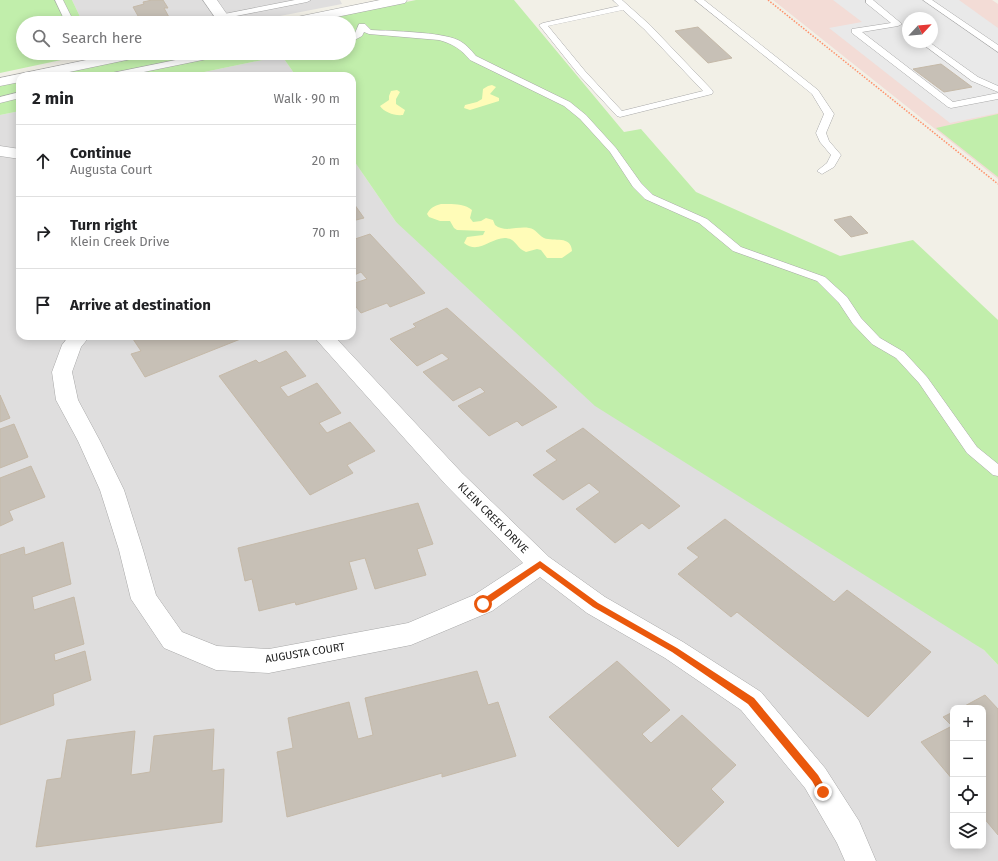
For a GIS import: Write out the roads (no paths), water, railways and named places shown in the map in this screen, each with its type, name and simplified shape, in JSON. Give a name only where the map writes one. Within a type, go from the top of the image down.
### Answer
[{"type":"street","points":[[210,0],[221,16]]},
{"type":"street","points":[[321,16],[400,0]]},
{"type":"street","points":[[47,72],[106,60]]},
{"type":"street","points":[[0,82],[16,79]]},
{"type":"street","points":[[0,151],[16,153]]},
{"type":"street","name":"AUGUSTA COURT","points":[[76,340],[72,345],[62,372],[67,400],[90,441],[112,490],[131,550],[144,599],[173,640],[216,658],[269,661],[411,634],[483,604],[540,564]]},
{"type":"street","name":"KLEIN CREEK DRIVE","points":[[328,340],[454,479],[540,564],[596,605],[674,650],[751,701],[815,778],[848,832],[861,861]]},
{"type":"lane","points":[[59,0],[67,16]]},
{"type":"lane","points":[[241,16],[307,0]]},
{"type":"lane","points":[[617,0],[626,8],[647,27],[709,92],[620,114],[582,73],[543,25],[626,8]]},
{"type":"lane","points":[[699,0],[815,92],[829,114],[821,133],[825,142],[836,155],[832,166],[822,171]]},
{"type":"lane","points":[[870,0],[901,26],[855,31],[951,105],[998,96]]},
{"type":"lane","points":[[927,0],[998,49]]},
{"type":"lane","points":[[356,36],[362,26],[368,32],[440,38],[453,42],[465,48],[473,58],[567,104],[583,117],[613,150],[637,185],[649,197],[703,221],[737,249],[821,279],[843,300],[857,321],[876,341],[900,355],[910,365],[923,380],[972,450],[998,471]]},
{"type":"lane","points":[[932,48],[975,79],[998,89]]},
{"type":"lane","points":[[131,72],[189,60]]},
{"type":"lane","points":[[0,100],[16,97]]}]
